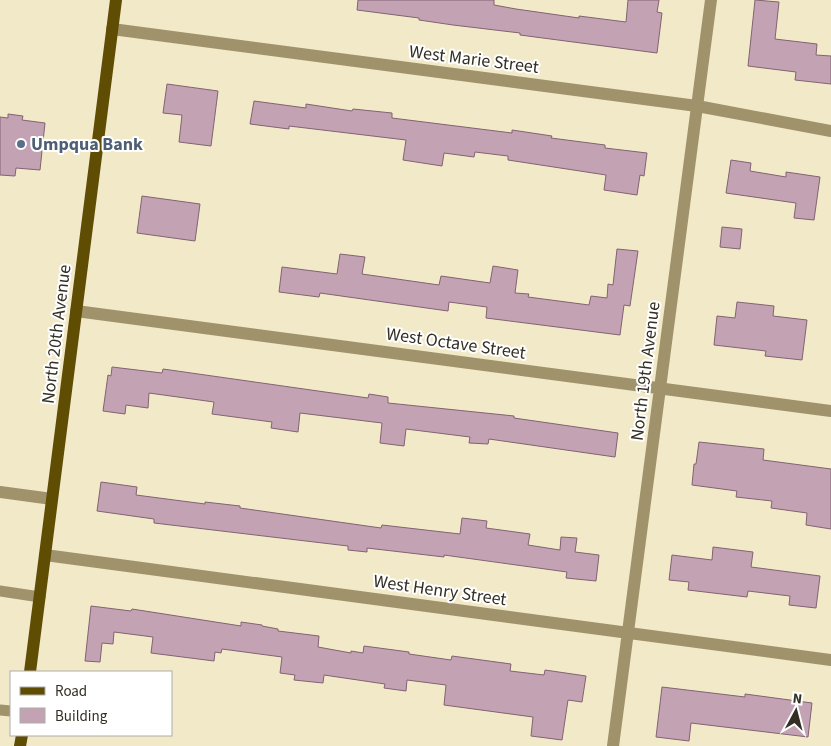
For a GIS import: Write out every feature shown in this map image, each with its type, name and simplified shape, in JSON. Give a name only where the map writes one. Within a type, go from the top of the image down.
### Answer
[{"type":"main road","name":"North 20th Avenue","points":[[30,671],[116,0]]},
{"type":"street","name":"North 19th Avenue","points":[[614,746],[711,0]]},
{"type":"street","name":"West Marie Street","points":[[112,29],[697,106],[831,131]]},
{"type":"street","name":"West Octave Street","points":[[76,311],[831,411]]},
{"type":"street","points":[[0,492],[52,499]]},
{"type":"street","name":"West Henry Street","points":[[45,556],[831,660]]},
{"type":"lane","points":[[0,591],[40,597]]},
{"type":"building","points":[[358,0],[494,0],[494,5],[516,9],[579,18],[579,16],[626,22],[628,0],[659,0],[657,12],[662,13],[657,53],[520,35],[520,33],[357,10]]},
{"type":"building","points":[[755,0],[779,2],[775,39],[817,44],[816,55],[831,56],[831,84],[795,80],[796,72],[748,66]]},
{"type":"building","points":[[167,84],[218,91],[211,146],[179,142],[182,115],[163,113]]},
{"type":"building","points":[[254,101],[306,108],[306,104],[352,111],[353,109],[392,113],[392,118],[512,133],[512,130],[552,136],[551,138],[605,145],[605,148],[647,153],[644,176],[640,175],[637,195],[604,190],[606,175],[508,160],[508,156],[475,152],[474,157],[444,153],[442,166],[403,160],[406,140],[289,126],[289,129],[250,124]]},
{"type":"building","name":"Umpqua Bank","points":[[8,114],[23,116],[22,120],[45,123],[40,170],[16,168],[15,176],[0,175],[0,117],[8,118]]},
{"type":"building","points":[[731,160],[751,163],[750,171],[786,177],[786,172],[820,177],[814,220],[794,218],[796,203],[726,193]]},
{"type":"building","points":[[142,196],[200,204],[195,241],[137,233]]},
{"type":"building","points":[[722,227],[742,229],[740,249],[720,247]]},
{"type":"building","points":[[617,249],[638,251],[630,306],[624,305],[620,335],[486,318],[487,307],[449,302],[448,311],[320,293],[319,297],[279,292],[282,267],[337,274],[340,254],[365,257],[362,274],[439,285],[441,276],[490,283],[493,266],[518,270],[515,293],[529,294],[528,297],[589,305],[591,296],[607,298],[608,284],[613,285]]},
{"type":"building","points":[[737,302],[774,306],[773,316],[807,320],[802,360],[765,356],[766,351],[714,345],[717,316],[735,318]]},
{"type":"building","points":[[112,367],[162,373],[163,369],[368,398],[369,394],[388,397],[388,403],[514,416],[514,418],[618,433],[615,457],[489,439],[488,444],[469,443],[470,437],[406,429],[404,446],[380,443],[382,423],[300,413],[298,432],[271,428],[272,422],[212,414],[214,402],[149,393],[148,408],[126,405],[125,414],[103,411],[108,375],[111,376]]},
{"type":"building","points":[[699,442],[764,449],[763,460],[831,469],[831,529],[806,525],[807,513],[771,508],[772,501],[736,497],[737,491],[692,485]]},
{"type":"building","points":[[101,482],[137,487],[136,495],[205,504],[205,502],[240,506],[240,508],[381,528],[382,525],[460,534],[462,518],[487,521],[486,528],[530,534],[528,545],[560,550],[561,537],[577,538],[575,552],[599,555],[596,581],[566,578],[567,572],[444,555],[444,557],[367,548],[367,552],[348,550],[348,546],[154,523],[154,519],[97,511]]},
{"type":"building","points":[[713,547],[753,552],[751,567],[820,576],[816,608],[789,605],[790,596],[748,591],[747,597],[688,590],[689,582],[669,580],[672,555],[712,560]]},
{"type":"building","points":[[91,606],[131,611],[132,609],[241,626],[241,622],[262,625],[278,629],[278,631],[319,636],[318,647],[351,653],[351,651],[363,653],[364,646],[451,660],[452,656],[511,664],[510,671],[544,675],[545,670],[586,676],[582,702],[568,700],[562,740],[531,736],[533,717],[444,705],[446,685],[407,680],[406,691],[384,688],[385,684],[324,675],[323,683],[294,680],[295,675],[280,673],[282,657],[222,649],[221,653],[215,652],[214,661],[151,653],[153,637],[114,632],[113,644],[102,643],[100,662],[85,661]]},
{"type":"building","points":[[662,687],[745,697],[745,694],[812,703],[808,737],[691,723],[689,741],[656,737]]},
{"type":"place","name":"Umpqua Bank","points":[[21,144]]}]
